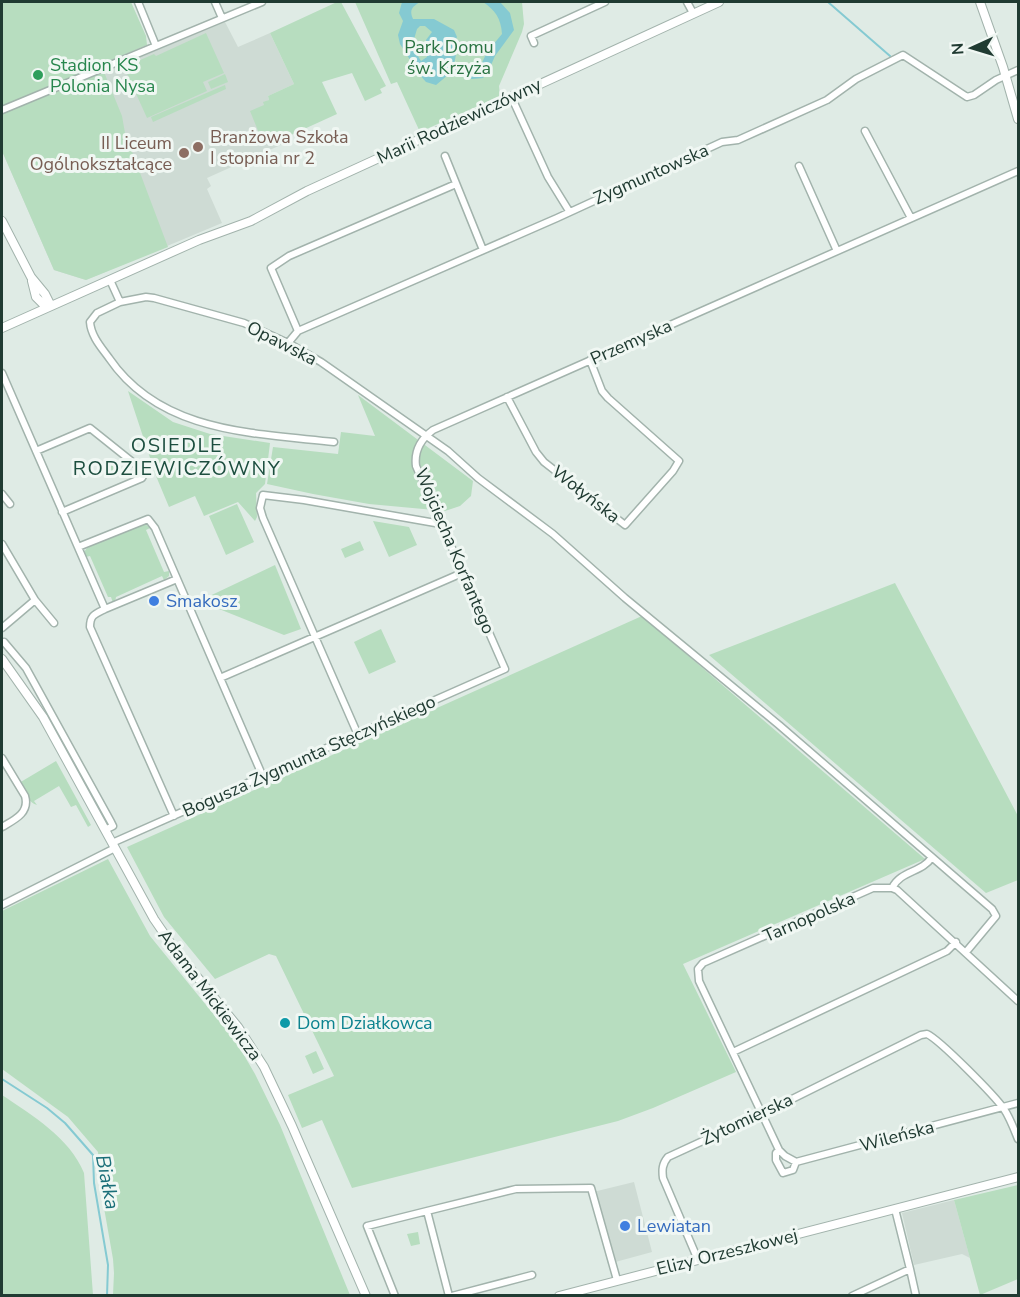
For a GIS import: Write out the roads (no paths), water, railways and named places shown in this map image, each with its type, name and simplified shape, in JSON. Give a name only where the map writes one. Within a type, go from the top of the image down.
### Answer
[{"type":"street","points":[[138,2],[156,46]]},
{"type":"street","points":[[215,2],[222,18]]},
{"type":"street","points":[[2,110],[262,2]]},
{"type":"street","points":[[534,43],[531,36],[605,2]]},
{"type":"street","points":[[687,2],[693,13]]},
{"type":"street","name":"Marii Rodziewiczówny","points":[[2,328],[199,240],[251,221],[299,194],[719,2]]},
{"type":"street","points":[[980,2],[1018,118]]},
{"type":"street","name":"Zygmuntowska","points":[[288,343],[298,331],[722,142],[738,140],[827,100],[856,79],[903,55],[968,97],[1005,76]]},
{"type":"street","points":[[1005,76],[1018,70]]},
{"type":"street","points":[[511,96],[548,177],[569,211]]},
{"type":"street","points":[[865,131],[911,218]]},
{"type":"street","points":[[445,156],[483,250]]},
{"type":"street","points":[[799,166],[837,251]]},
{"type":"street","name":"Przemyska","points":[[427,435],[507,397],[1018,171]]},
{"type":"street","points":[[298,331],[271,268],[289,256],[456,184]]},
{"type":"street","points":[[2,221],[31,277],[45,294],[49,307]]},
{"type":"street","points":[[26,317],[33,309],[36,297],[31,277]]},
{"type":"street","points":[[111,280],[120,302]]},
{"type":"street","points":[[36,297],[49,307]]},
{"type":"street","name":"Opawska","points":[[334,442],[222,428],[177,414],[154,402],[132,386],[112,363],[91,330],[90,322],[93,316],[120,302],[146,297],[229,317],[288,343],[321,362],[427,435],[478,478],[553,534],[625,598],[779,725],[992,909],[996,916],[966,951]]},
{"type":"street","name":"Wołyńska","points":[[507,397],[536,452],[544,462],[625,525],[680,461],[608,398],[590,360]]},
{"type":"street","points":[[2,373],[105,609]]},
{"type":"street","points":[[36,451],[90,428],[143,468],[145,475],[142,478],[62,512]]},
{"type":"street","name":"Wojciecha Korfantego","points":[[427,435],[416,453],[416,466],[505,669]]},
{"type":"street","points":[[2,494],[10,504]]},
{"type":"street","points":[[358,735],[262,518],[260,508],[263,495],[441,524]]},
{"type":"street","points":[[78,547],[148,519],[155,528],[263,777]]},
{"type":"street","points":[[2,544],[35,600],[54,623]]},
{"type":"street","points":[[220,678],[462,573]]},
{"type":"street","points":[[174,816],[90,627],[90,620],[92,616],[105,609],[177,580]]},
{"type":"street","points":[[2,628],[35,600]]},
{"type":"street","name":"Adama Mickiewicza","points":[[4,642],[26,668],[111,822],[112,825],[105,830]]},
{"type":"street","name":"Adama Mickiewicza","points":[[2,660],[43,717],[159,927],[238,1027],[264,1067],[366,1296]]},
{"type":"street","points":[[15,677],[26,668]]},
{"type":"street","name":"Bogusza Zygmunta Stęczyńskiego","points":[[2,905],[113,845],[174,816],[505,669]]},
{"type":"street","points":[[2,758],[25,796],[26,803],[22,814],[2,827]]},
{"type":"street","points":[[932,857],[927,864],[902,875],[892,888],[956,942],[1018,1001]]},
{"type":"street","name":"Tarnopolska","points":[[733,1052],[701,986],[698,969],[707,961],[873,888],[892,888]]},
{"type":"street","points":[[796,1162],[784,1156],[780,1150],[733,1052],[947,951],[956,942]]},
{"type":"street","name":"Żytomierska","points":[[698,1260],[663,1178],[664,1162],[671,1155],[901,1044],[927,1034],[939,1042],[1003,1108]]},
{"type":"street","name":"Wileńska","points":[[780,1150],[776,1153],[776,1160],[783,1173],[793,1170],[796,1162],[1018,1104]]},
{"type":"street","points":[[1003,1108],[1018,1139]]},
{"type":"street","name":"Elizy Orzeszkowej","points":[[559,1296],[1018,1177]]},
{"type":"street","points":[[395,1296],[367,1226],[516,1189],[591,1188],[617,1280]]},
{"type":"street","points":[[895,1209],[916,1296]]},
{"type":"street","points":[[427,1211],[451,1296],[532,1275]]},
{"type":"street","points":[[852,1296],[910,1269]]},
{"type":"water","points":[[402,2],[420,2],[412,9],[413,19],[434,19],[454,30],[457,37],[454,43],[457,49],[454,65],[464,70],[474,70],[481,65],[487,52],[502,34],[497,15],[483,2],[500,2],[510,13],[514,30],[495,56],[483,78],[472,79],[448,75],[436,85],[426,82],[400,44],[398,35],[403,21],[399,13]],"holes":[[[425,26],[432,32],[426,40],[427,57],[421,61],[412,46],[417,29]]]},
{"type":"waterway","points":[[828,2],[890,56]]},
{"type":"waterway","name":"Białka","points":[[2,1079],[47,1108],[65,1123],[93,1155],[94,1183],[108,1265],[107,1296]]},
{"type":"place","name":"Stadion KS Polonia Nysa","points":[[38,75]]},
{"type":"place","name":"Branżowa Szkoła I stopnia nr 2","points":[[198,147]]},
{"type":"place","name":"II Liceum Ogólnokształcące","points":[[184,153]]},
{"type":"place","name":"Smakosz","points":[[154,601]]},
{"type":"place","name":"Dom Działkowca","points":[[285,1023]]},
{"type":"place","name":"Lewiatan","points":[[625,1226]]},
{"type":"district","name":"OSIEDLE RODZIEWICZÓWNY","points":[[177,456]]},
{"type":"park label","name":"Park Domu św. Krzyża","points":[[449,57]]}]
